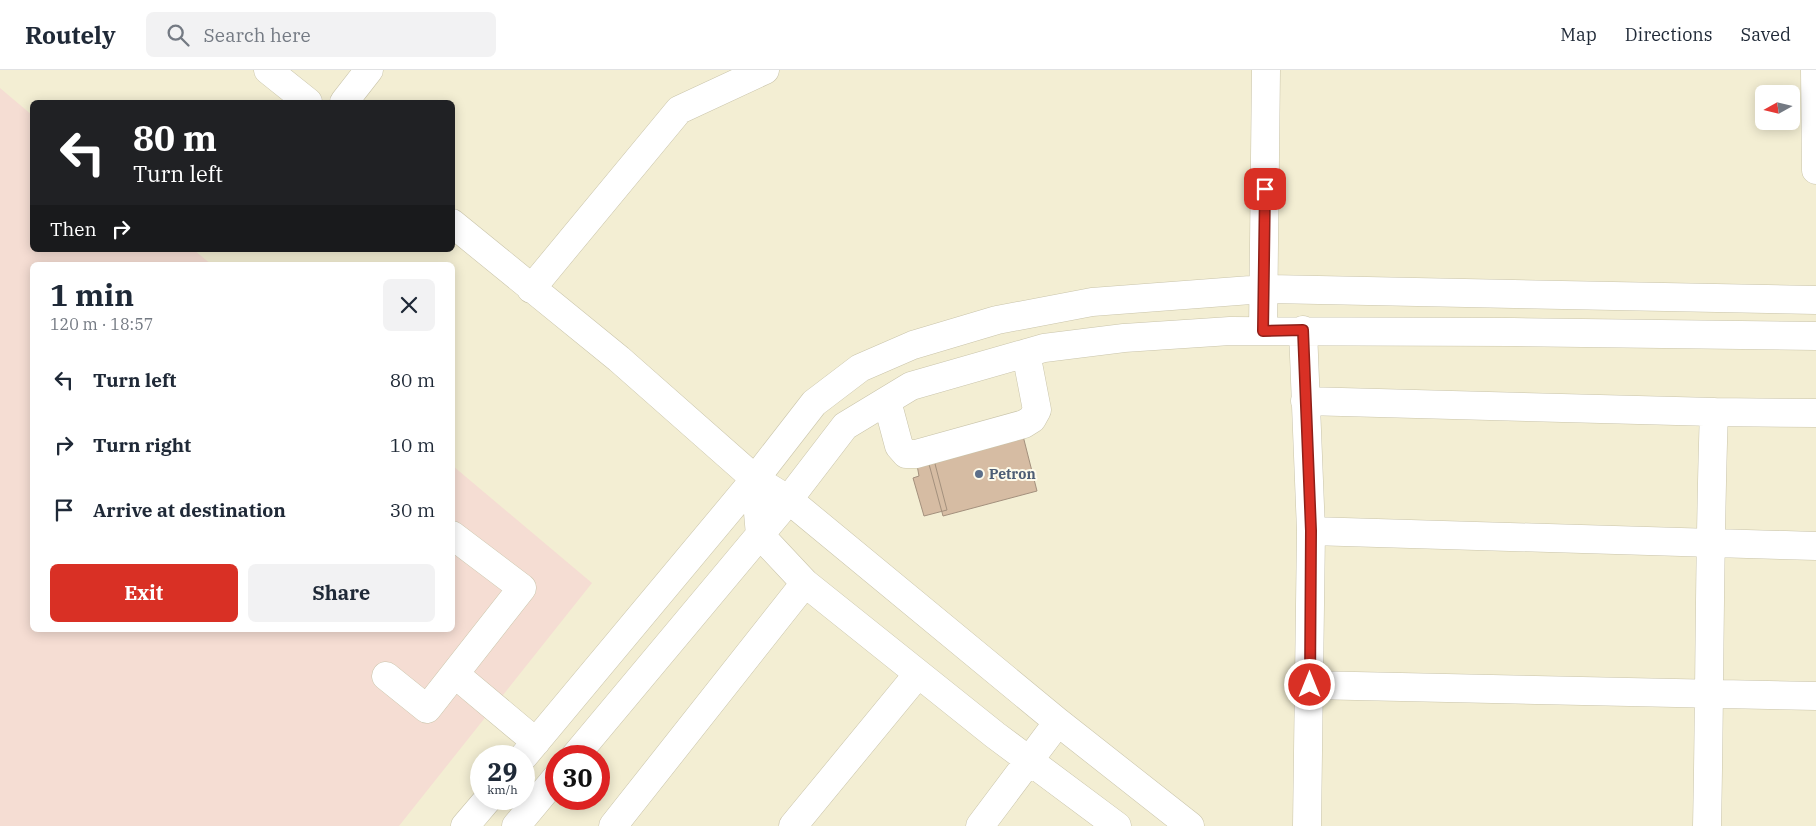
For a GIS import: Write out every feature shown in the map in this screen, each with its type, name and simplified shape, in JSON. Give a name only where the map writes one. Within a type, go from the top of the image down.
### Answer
[{"type":"street","points":[[268,70],[306,100]]},
{"type":"street","points":[[346,100],[370,70]]},
{"type":"street","points":[[531,289],[679,110],[765,70]]},
{"type":"street","points":[[1263,331],[1266,70]]},
{"type":"street","points":[[1815,70],[1816,170]]},
{"type":"street","points":[[455,226],[619,359],[755,479],[789,500],[1058,722],[1190,826]]},
{"type":"street","points":[[533,745],[755,479],[814,403],[860,368],[913,345],[997,320],[1092,302],[1264,288],[1816,300]]},
{"type":"street","points":[[1303,330],[1311,531],[1307,826]]},
{"type":"street","points":[[584,745],[789,500],[846,426],[911,386],[1044,348],[1124,338],[1303,330],[1816,336]]},
{"type":"street","points":[[887,401],[899,446],[906,454],[916,454],[1024,424],[1032,419],[1037,410],[1026,353]]},
{"type":"street","points":[[1305,401],[1816,413]]},
{"type":"street","points":[[1707,826],[1710,694],[1709,544],[1714,412]]},
{"type":"street","points":[[755,479],[760,535],[805,583],[1030,762],[1117,826]]},
{"type":"street","points":[[1311,531],[1816,546]]},
{"type":"street","points":[[386,676],[427,709],[456,675],[522,588],[455,536]]},
{"type":"street","points":[[613,826],[805,583]]},
{"type":"street","points":[[793,826],[918,674]]},
{"type":"street","points":[[456,675],[526,745]]},
{"type":"street","points":[[1310,685],[1816,696]]},
{"type":"street","points":[[980,826],[1030,762],[1058,722]]},
{"type":"street","points":[[516,826],[545,791]]},
{"type":"street","points":[[465,826],[479,810]]},
{"type":"shaded area","points":[[0,88],[30,113],[30,252],[196,252],[208,262],[30,262],[30,632],[455,632],[455,468],[592,583],[399,826],[0,826]]},
{"type":"building","points":[[1021,428],[1037,491],[943,516],[926,453]]},
{"type":"building","points":[[934,460],[947,510],[924,516],[913,478],[919,476],[917,465]]},
{"type":"place","name":"Petron","points":[[979,474]]},
{"type":"route","points":[[1265,189],[1263,331],[1303,330],[1311,531],[1310,685]]}]
